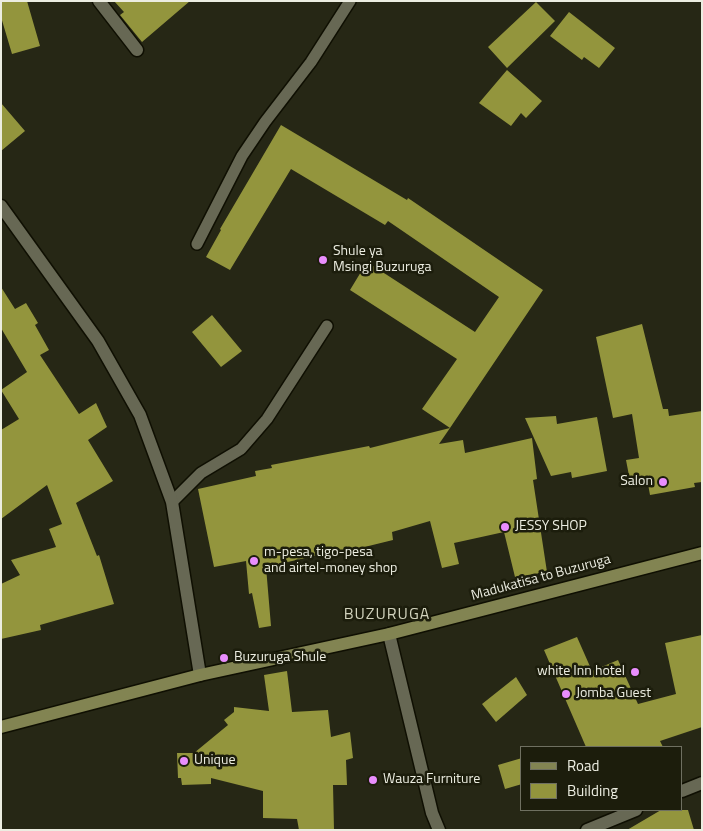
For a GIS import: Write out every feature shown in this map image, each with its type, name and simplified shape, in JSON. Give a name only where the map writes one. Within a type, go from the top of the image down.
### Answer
[{"type":"main road","name":"Madukatisa to Buzuruga","points":[[1,727],[200,675],[389,634],[702,553]]},
{"type":"street","points":[[99,1],[137,50]]},
{"type":"street","points":[[1,206],[102,350],[140,415],[172,502],[200,675]]},
{"type":"street","points":[[389,634],[432,813],[439,830]]},
{"type":"street","points":[[683,791],[702,783]]},
{"type":"street","points":[[588,830],[634,811]]},
{"type":"lane","points":[[197,244],[242,156],[265,122],[311,62],[350,1]]},
{"type":"lane","points":[[172,502],[201,473],[241,449],[267,419],[327,326]]},
{"type":"building","points":[[1,1],[27,1],[40,46],[12,54],[1,17]]},
{"type":"building","points":[[114,1],[190,1],[142,42],[120,15],[124,12]]},
{"type":"building","points":[[536,2],[555,21],[507,68],[488,47]]},
{"type":"building","points":[[569,12],[615,48],[599,68],[584,57],[582,60],[550,36]]},
{"type":"building","points":[[507,70],[542,101],[526,118],[521,113],[511,126],[479,103]]},
{"type":"building","points":[[1,103],[25,131],[1,151]]},
{"type":"building","points":[[281,125],[407,200],[408,198],[543,290],[450,428],[422,409],[457,359],[350,290],[367,262],[475,332],[499,297],[388,221],[385,225],[291,169],[230,270],[206,257],[220,229]]},
{"type":"building","points":[[1,287],[15,309],[26,303],[38,323],[35,325],[49,350],[40,355],[79,414],[96,403],[107,427],[88,440],[113,481],[76,503],[97,556],[99,555],[114,604],[40,625],[41,630],[1,639],[1,584],[20,575],[11,560],[56,547],[49,529],[62,524],[47,485],[1,519],[1,430],[19,419],[1,390],[27,372],[1,328]]},
{"type":"building","points":[[212,315],[242,351],[221,367],[192,332]]},
{"type":"building","points":[[642,324],[663,409],[668,409],[669,416],[702,411],[702,482],[694,483],[695,487],[650,495],[648,484],[631,486],[626,460],[639,458],[632,414],[613,418],[596,337]]},
{"type":"building","points":[[556,416],[557,424],[597,417],[607,471],[572,478],[571,472],[551,476],[525,418]]},
{"type":"building","points":[[450,428],[439,444],[463,440],[465,453],[532,438],[537,479],[533,480],[547,572],[515,577],[504,532],[454,543],[459,564],[442,568],[430,521],[392,532],[393,540],[332,555],[331,552],[266,567],[271,626],[259,628],[252,593],[249,594],[246,561],[214,567],[198,489],[256,476],[255,471],[272,468],[271,465],[369,446],[370,448]]},
{"type":"building","points":[[702,635],[702,727],[660,741],[662,746],[586,746],[544,650],[577,637],[592,671],[618,660],[638,704],[676,694],[665,643]]},
{"type":"building","points":[[287,671],[292,712],[328,710],[331,737],[350,732],[353,758],[346,760],[347,785],[333,785],[334,830],[299,830],[297,819],[263,818],[263,791],[211,778],[211,784],[182,785],[181,778],[178,778],[177,753],[194,753],[228,725],[224,720],[234,712],[234,707],[269,711],[264,675]]},
{"type":"building","points":[[516,677],[527,695],[496,722],[482,704]]},
{"type":"building","points":[[520,759],[520,785],[505,789],[498,765]]},
{"type":"building","points":[[688,810],[694,830],[627,830],[659,811]]},
{"type":"place","name":"Shule ya Msingi Buzuruga","points":[[323,260]]},
{"type":"place","name":"Salon","points":[[663,482]]},
{"type":"place","name":"JESSY SHOP","points":[[505,527]]},
{"type":"place","name":"m-pesa, tigo-pesa and airtel-money shop","points":[[254,561]]},
{"type":"place","name":"Buzuruga Shule","points":[[224,658]]},
{"type":"place","name":"white Inn hotel","points":[[635,672]]},
{"type":"place","name":"Jomba Guest","points":[[566,694]]},
{"type":"place","name":"Unique","points":[[184,761]]},
{"type":"place","name":"Wauza Furniture","points":[[373,780]]},
{"type":"district","name":"BUZURUGA","points":[[387,615]]}]
